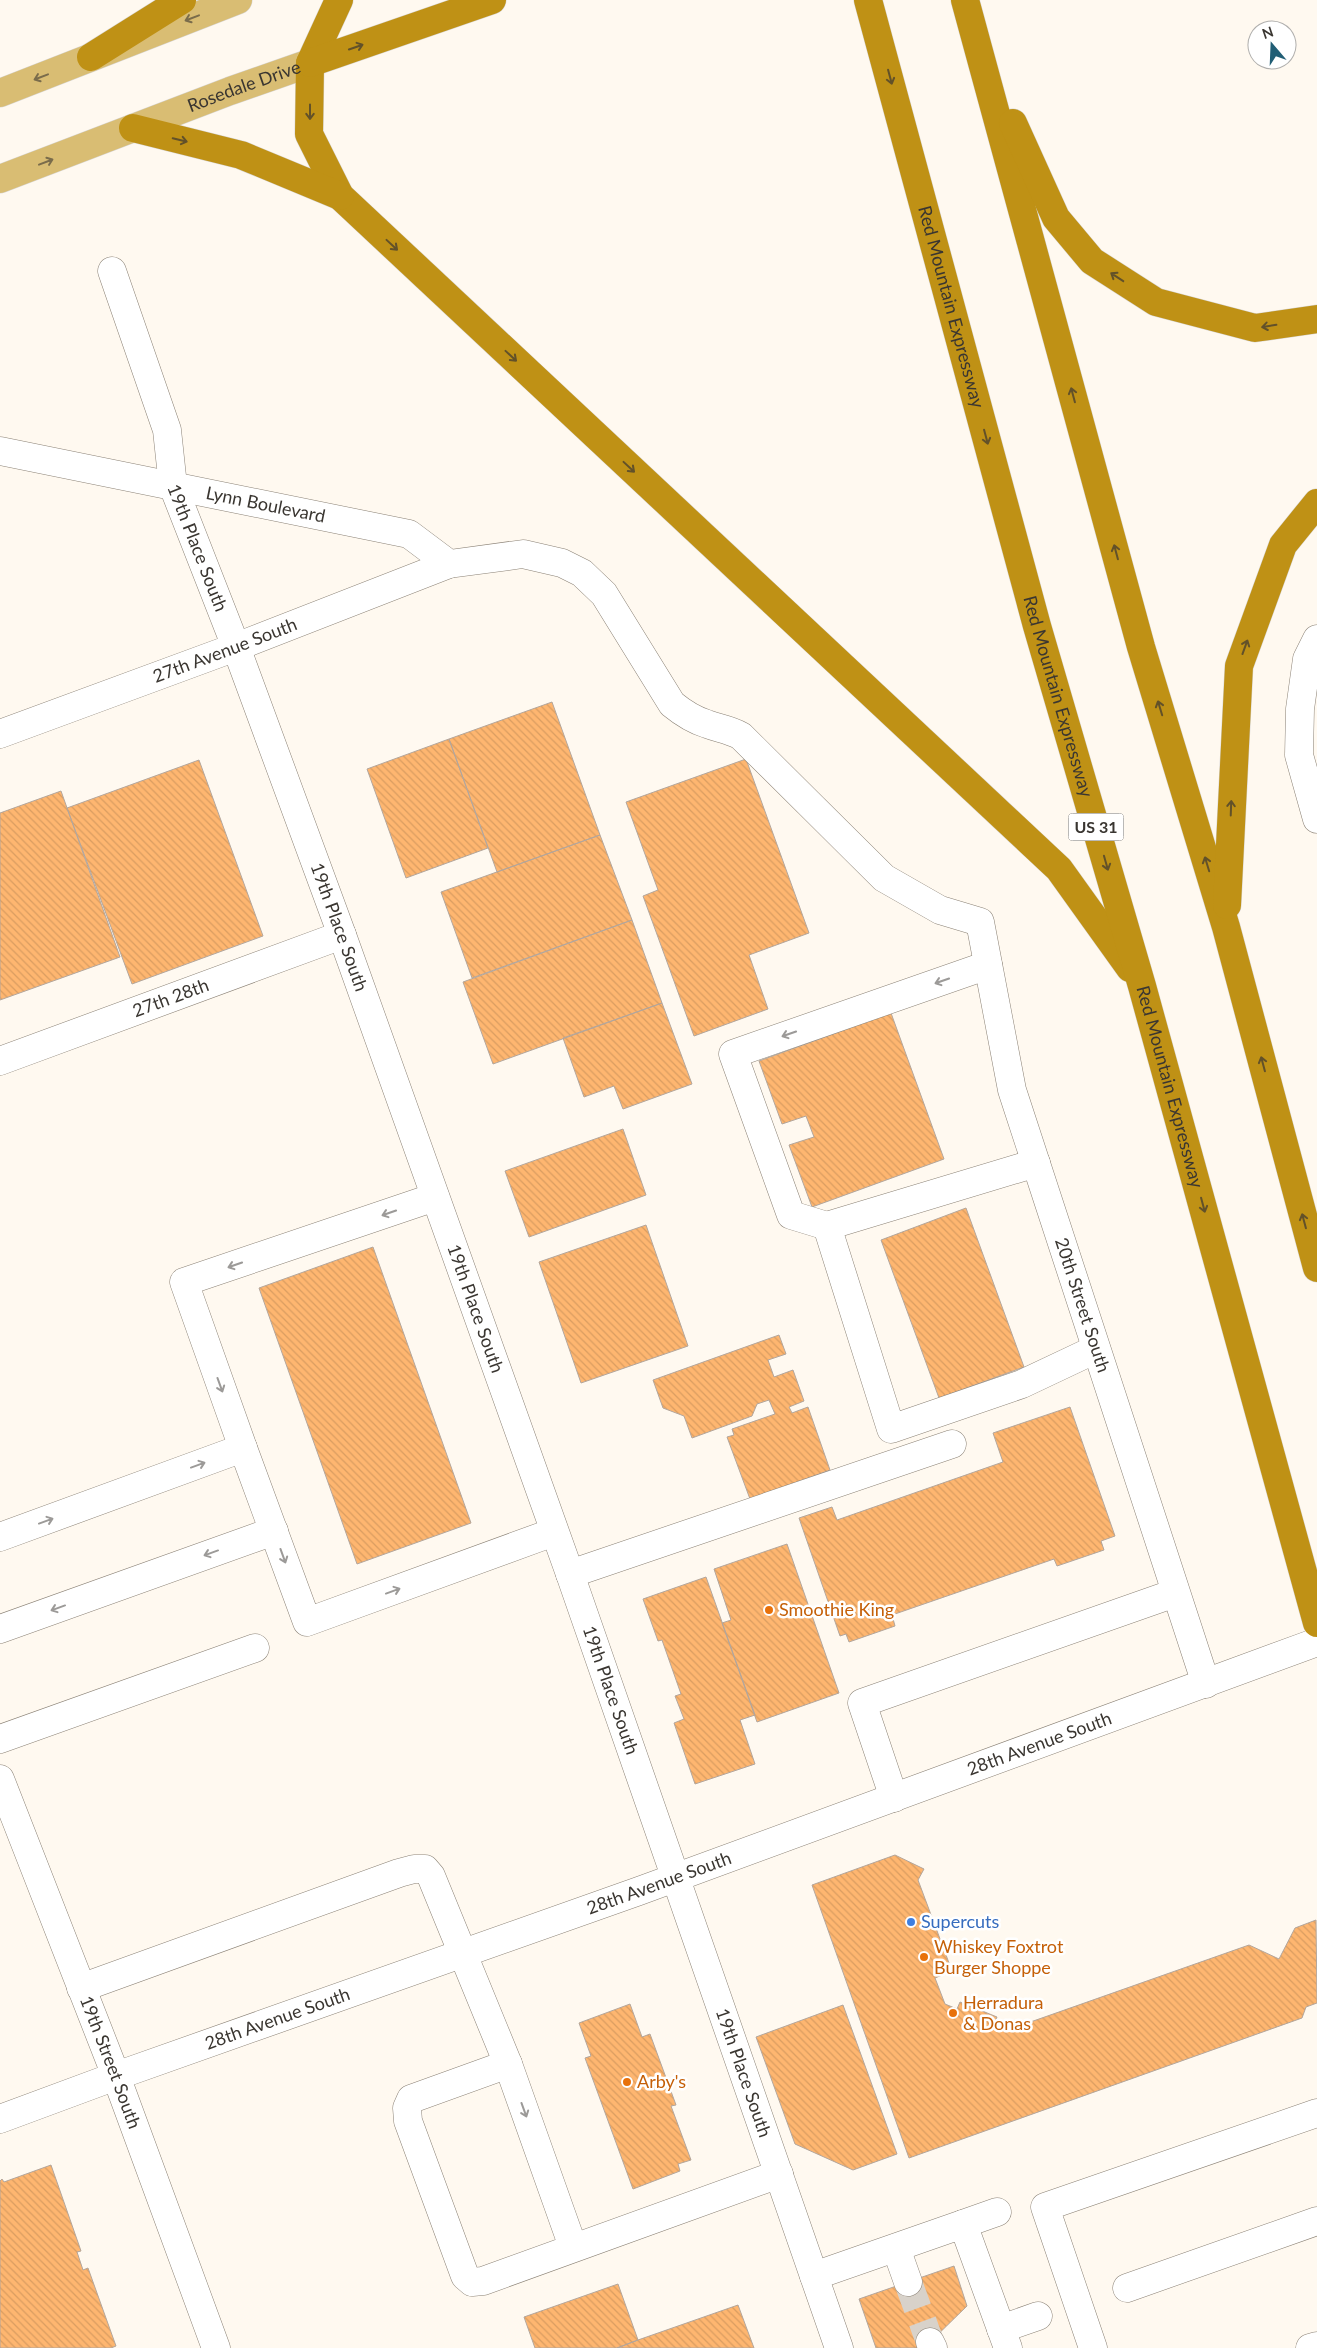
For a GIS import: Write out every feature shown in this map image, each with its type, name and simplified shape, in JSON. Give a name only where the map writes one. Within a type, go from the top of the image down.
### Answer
[{"type":"highway","points":[[91,57],[182,0]]},
{"type":"highway","points":[[339,0],[310,63],[310,134],[340,196]]},
{"type":"highway","name":"Rosedale Drive","points":[[310,63],[492,0]]},
{"type":"highway","name":"Red Mountain Expressway","points":[[868,0],[1037,626],[1142,986],[1317,1623]]},
{"type":"highway","points":[[965,0],[1142,647],[1226,927],[1317,1268]]},
{"type":"highway","points":[[979,47],[1056,218],[1092,261],[1156,302],[1255,328],[1317,319]]},
{"type":"highway","points":[[133,128],[241,155],[340,196],[1059,869],[1142,986]]},
{"type":"highway","points":[[1226,927],[1239,666],[1283,546],[1317,502]]},
{"type":"main road","points":[[0,93],[238,0]]},
{"type":"main road","name":"Rosedale Drive","points":[[0,179],[230,91],[310,63]]},
{"type":"street","name":"19th Place South","points":[[112,271],[167,430],[173,486],[236,647],[342,935],[570,1574],[839,2348]]},
{"type":"street","name":"Lynn Boulevard","points":[[0,451],[409,534],[449,564]]},
{"type":"street","name":"20th Street South","points":[[449,564],[523,554],[562,563],[582,573],[604,594],[672,704],[686,715],[707,725],[726,728],[741,736],[884,878],[940,910],[980,922],[1012,1090],[1206,1684]]},
{"type":"street","name":"27th Avenue South","points":[[0,734],[236,647],[449,564]]},
{"type":"street","points":[[1317,640],[1307,659],[1309,710],[1299,755],[1317,819]]},
{"type":"street","name":"27th 28th","points":[[0,1061],[342,935]]},
{"type":"street","points":[[988,965],[733,1054],[791,1215],[827,1226],[1036,1163]]},
{"type":"street","points":[[435,1197],[184,1282],[307,1622],[554,1532]]},
{"type":"street","points":[[827,1226],[891,1429],[1022,1384],[1096,1349]]},
{"type":"street","points":[[570,1574],[952,1444]]},
{"type":"street","points":[[0,1538],[243,1448]]},
{"type":"street","points":[[0,1629],[274,1531]]},
{"type":"street","points":[[894,1798],[862,1703],[1175,1593]]},
{"type":"street","name":"28th Avenue South","points":[[0,2119],[116,2076],[676,1878],[1317,1642]]},
{"type":"street","points":[[0,1739],[256,1648]]},
{"type":"street","name":"19th Street South","points":[[0,1779],[116,2076],[216,2348]]},
{"type":"street","points":[[81,1988],[324,1899],[414,1869],[425,1869],[431,1876],[508,2064],[573,2247]]},
{"type":"street","points":[[508,2064],[411,2099],[407,2108],[408,2121],[465,2276],[472,2282],[484,2281],[573,2247],[779,2174]]},
{"type":"street","points":[[1093,2348],[1045,2207],[1317,2113]]},
{"type":"street","points":[[814,2276],[997,2212]]},
{"type":"street","points":[[1127,2288],[1317,2221]]},
{"type":"street","points":[[963,2224],[1004,2339],[1038,2316]]},
{"type":"street","points":[[896,2248],[908,2282]]},
{"type":"street","points":[[1310,2348],[1317,2346]]},
{"type":"building","points":[[552,702],[600,835],[497,872],[449,739]]},
{"type":"building","points":[[449,739],[488,848],[406,878],[367,769]]},
{"type":"building","points":[[746,759],[809,933],[749,955],[768,1009],[694,1036],[643,896],[658,890],[626,802]]},
{"type":"building","points":[[199,760],[263,936],[132,984],[67,808]]},
{"type":"building","points":[[61,791],[120,957],[0,1000],[0,813]]},
{"type":"building","points":[[600,835],[632,920],[472,978],[441,892]]},
{"type":"building","points":[[632,920],[662,1003],[493,1064],[463,982]]},
{"type":"building","points":[[662,1003],[692,1084],[623,1109],[614,1086],[584,1097],[563,1038]]},
{"type":"building","points":[[891,1013],[944,1159],[812,1207],[789,1145],[814,1137],[806,1116],[782,1124],[759,1061]]},
{"type":"building","points":[[623,1129],[646,1195],[529,1237],[505,1171]]},
{"type":"building","points":[[966,1208],[1024,1367],[939,1398],[881,1240]]},
{"type":"building","points":[[646,1225],[688,1346],[581,1383],[539,1262]]},
{"type":"building","points":[[373,1247],[471,1523],[357,1564],[259,1288]]},
{"type":"building","points":[[779,1335],[786,1354],[768,1360],[774,1377],[793,1370],[804,1401],[789,1407],[792,1413],[808,1407],[830,1470],[750,1499],[727,1437],[734,1435],[732,1429],[775,1414],[769,1400],[757,1404],[752,1416],[692,1438],[684,1416],[663,1408],[653,1380]]},
{"type":"building","points":[[1070,1407],[1115,1536],[1101,1541],[1104,1550],[1057,1566],[1054,1559],[892,1615],[895,1626],[849,1642],[846,1634],[840,1636],[799,1518],[832,1507],[837,1520],[1003,1462],[993,1433]]},
{"type":"building","points":[[787,1544],[839,1693],[757,1722],[722,1623],[731,1620],[714,1569]]},
{"type":"building","points":[[706,1577],[755,1715],[740,1720],[755,1764],[695,1784],[674,1723],[684,1719],[675,1696],[681,1694],[662,1640],[658,1641],[643,1599]]},
{"type":"building","points":[[895,1855],[924,1869],[918,1880],[952,1971],[935,1978],[945,2004],[957,2009],[960,2002],[997,2017],[993,2026],[1005,2031],[1249,1945],[1279,1959],[1295,1928],[1316,1920],[1317,2003],[1306,2007],[1302,2018],[909,2158],[812,1885]]},
{"type":"building","points":[[630,2004],[642,2037],[650,2034],[676,2105],[671,2106],[691,2160],[678,2164],[680,2171],[633,2189],[585,2058],[591,2056],[579,2023]]},
{"type":"building","points":[[843,2005],[897,2154],[853,2170],[795,2144],[756,2037]]},
{"type":"building","points":[[51,2165],[81,2251],[77,2252],[83,2270],[88,2268],[116,2346],[111,2348],[0,2348],[0,2181],[2,2179],[4,2182]]},
{"type":"building","points":[[954,2266],[967,2306],[924,2348],[876,2348],[859,2299]]},
{"type":"building","points":[[618,2284],[638,2340],[617,2348],[535,2348],[524,2317]]},
{"type":"building","points":[[738,2305],[754,2348],[617,2348],[638,2340]]},
{"type":"tunnel","points":[[908,2282],[930,2342]]},
{"type":"place","name":"Smoothie King","points":[[769,1610]]},
{"type":"place","name":"Supercuts","points":[[911,1922]]},
{"type":"place","name":"Whiskey Foxtrot Burger Shoppe","points":[[924,1957]]},
{"type":"place","name":"Herradura & Donas","points":[[953,2013]]},
{"type":"place","name":"Arby's","points":[[627,2082]]}]
